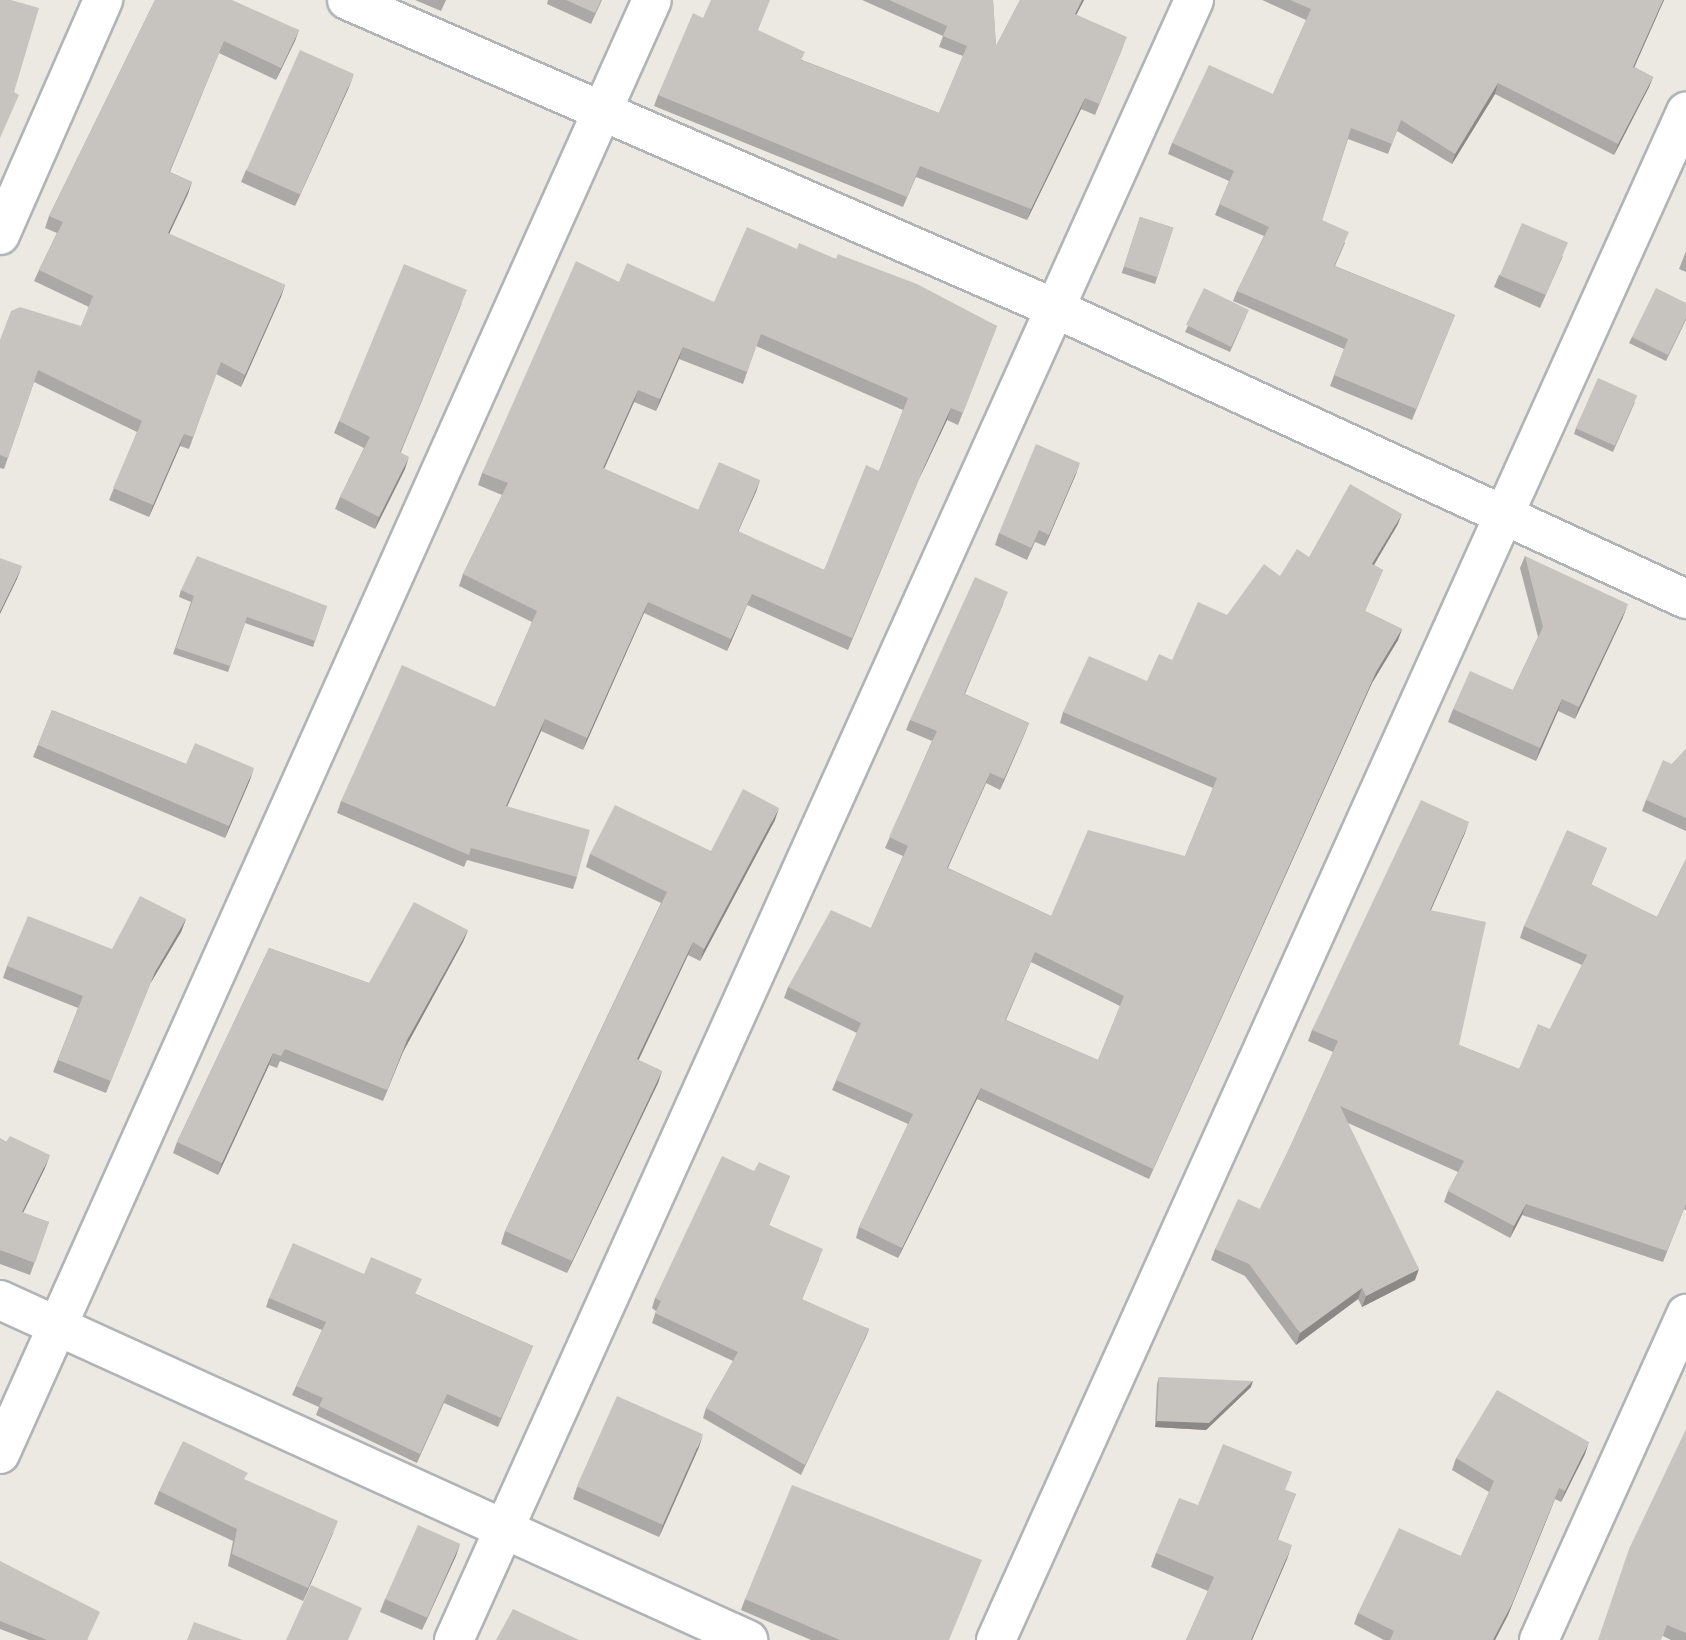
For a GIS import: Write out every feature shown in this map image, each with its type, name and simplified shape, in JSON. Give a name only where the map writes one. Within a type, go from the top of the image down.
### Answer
[{"type":"street","points":[[0,235],[103,0]]},
{"type":"street","points":[[347,0],[1054,308],[1502,517],[1686,598]]},
{"type":"street","points":[[0,1454],[652,0]]},
{"type":"street","points":[[454,1640],[1194,0]]},
{"type":"street","points":[[996,1640],[1686,112]]},
{"type":"street","points":[[0,1300],[748,1640]]},
{"type":"street","points":[[1539,1640],[1686,1314]]},
{"type":"building","points":[[0,0],[11,0],[39,8],[14,92],[19,95],[0,138]]},
{"type":"building","points":[[155,0],[232,0],[299,30],[281,68],[224,41],[169,172],[192,182],[168,233],[285,285],[245,375],[221,362],[193,437],[184,434],[153,505],[113,488],[142,421],[38,370],[8,458],[0,455],[0,340],[11,311],[20,307],[81,326],[93,296],[39,270],[63,222],[49,216]]},
{"type":"building","points":[[566,0],[601,0],[595,13]]},
{"type":"building","points":[[711,0],[770,0],[758,30],[805,52],[801,60],[939,113],[967,46],[943,36],[947,26],[889,0],[993,0],[996,46],[1020,0],[1082,0],[1075,14],[1127,37],[1099,104],[1085,98],[1031,209],[920,166],[907,197],[658,95],[693,13],[703,18]]},
{"type":"building","points":[[1290,0],[1663,0],[1633,67],[1653,77],[1618,144],[1498,83],[1455,154],[1401,120],[1392,144],[1351,128],[1322,220],[1349,232],[1334,266],[1455,315],[1416,409],[1334,375],[1348,339],[1237,291],[1269,227],[1219,204],[1234,171],[1172,143],[1209,65],[1273,94],[1311,9]]},
{"type":"building","points":[[300,50],[354,74],[300,195],[246,171]]},
{"type":"building","points":[[1140,217],[1173,228],[1157,277],[1124,266]]},
{"type":"building","points":[[1522,223],[1568,243],[1546,295],[1500,275]]},
{"type":"building","points":[[747,227],[797,249],[799,243],[836,259],[838,254],[917,284],[997,326],[963,413],[951,408],[852,638],[752,594],[731,639],[648,602],[587,738],[545,719],[506,806],[590,830],[577,877],[471,848],[469,855],[341,801],[402,665],[495,707],[537,611],[463,574],[508,483],[482,473],[576,261],[619,282],[627,263],[714,302]],"holes":[[[761,334],[908,398],[879,471],[866,465],[824,570],[738,531],[760,480],[719,462],[698,510],[603,468],[638,390],[660,399],[683,347],[747,372]]]},
{"type":"building","points":[[404,264],[467,290],[400,452],[409,457],[379,517],[340,497],[370,437],[339,421]]},
{"type":"building","points":[[1204,288],[1249,310],[1231,347],[1186,325]]},
{"type":"building","points":[[1656,288],[1686,303],[1686,318],[1668,355],[1632,337]]},
{"type":"building","points":[[1598,378],[1637,395],[1615,446],[1576,428]]},
{"type":"building","points":[[1036,444],[1080,463],[1049,535],[1039,530],[1031,548],[999,533]]},
{"type":"building","points":[[1350,484],[1402,514],[1372,564],[1383,570],[1365,611],[1402,629],[1376,672],[1153,1169],[981,1088],[902,1248],[859,1227],[913,1114],[836,1080],[861,1023],[788,987],[831,910],[871,928],[908,846],[889,837],[937,731],[910,720],[975,577],[1008,592],[964,694],[1029,723],[1004,779],[990,773],[947,868],[1051,916],[1088,830],[1185,856],[1217,778],[1063,712],[1089,656],[1147,681],[1159,654],[1172,660],[1198,602],[1227,615],[1264,564],[1280,576],[1297,549],[1309,557]],"holes":[[[1035,952],[1124,996],[1098,1060],[1005,1020]]]},
{"type":"building","points":[[197,556],[327,606],[315,641],[247,617],[230,666],[176,648],[194,596],[181,590]]},
{"type":"building","points":[[1525,556],[1628,604],[1579,707],[1562,699],[1540,748],[1453,709],[1470,671],[1513,690],[1543,627]]},
{"type":"building","points":[[0,558],[22,566],[0,611]]},
{"type":"building","points":[[52,710],[186,764],[195,743],[254,768],[229,826],[38,745]]},
{"type":"building","points":[[1686,749],[1686,818],[1646,800],[1663,760],[1672,764]]},
{"type":"building","points":[[743,789],[779,808],[704,949],[693,942],[637,1059],[662,1071],[572,1261],[505,1231],[667,892],[590,854],[615,805],[711,851]]},
{"type":"building","points":[[1421,800],[1469,822],[1430,910],[1486,922],[1459,1045],[1519,1069],[1538,1024],[1550,1029],[1587,955],[1524,926],[1567,830],[1607,848],[1591,884],[1657,917],[1686,859],[1686,1204],[1667,1251],[1526,1204],[1514,1226],[1448,1191],[1464,1161],[1340,1106],[1419,1269],[1366,1296],[1362,1288],[1300,1333],[1249,1264],[1215,1249],[1238,1199],[1260,1209],[1290,1147],[1338,1041],[1312,1030]]},
{"type":"building","points":[[140,896],[186,919],[155,972],[111,1081],[58,1060],[83,996],[7,966],[28,916],[112,949]]},
{"type":"building","points":[[414,902],[468,930],[407,1040],[387,1090],[285,1049],[281,1056],[273,1053],[222,1163],[177,1142],[269,948],[369,983]]},
{"type":"building","points":[[10,1136],[50,1155],[22,1212],[49,1222],[35,1263],[0,1250],[0,1138],[6,1142]]},
{"type":"building","points":[[722,1156],[754,1171],[759,1162],[790,1176],[769,1225],[823,1249],[802,1299],[869,1329],[805,1465],[706,1408],[738,1352],[655,1313],[661,1301],[655,1298]]},
{"type":"building","points":[[293,1243],[364,1274],[371,1257],[422,1279],[415,1294],[533,1346],[501,1418],[447,1394],[420,1454],[319,1406],[323,1398],[296,1386],[326,1322],[269,1298]]},
{"type":"building","points":[[1159,1377],[1253,1381],[1209,1423],[1157,1421]]},
{"type":"building","points":[[1497,1390],[1589,1442],[1565,1491],[1559,1488],[1512,1604],[1493,1640],[1390,1640],[1394,1631],[1358,1613],[1399,1528],[1461,1556],[1494,1481],[1456,1458]]},
{"type":"building","points":[[617,1396],[703,1434],[663,1525],[577,1486]]},
{"type":"building","points":[[1686,1429],[1686,1633],[1667,1625],[1661,1640],[1598,1640],[1629,1549]]},
{"type":"building","points":[[183,1441],[248,1473],[244,1479],[338,1521],[308,1588],[232,1554],[237,1529],[159,1491]]},
{"type":"building","points":[[1223,1444],[1292,1472],[1285,1490],[1296,1494],[1277,1539],[1292,1545],[1251,1640],[1186,1640],[1214,1577],[1156,1553],[1179,1498],[1198,1505]]},
{"type":"building","points":[[792,1485],[982,1560],[949,1640],[840,1640],[745,1599]]},
{"type":"building","points":[[418,1525],[460,1544],[427,1618],[385,1599]]},
{"type":"building","points":[[0,1561],[100,1612],[87,1640],[47,1640],[0,1621]]},
{"type":"building","points":[[311,1585],[362,1608],[348,1640],[286,1640]]},
{"type":"building","points":[[513,1609],[579,1640],[496,1640]]},
{"type":"building","points":[[194,1622],[243,1640],[187,1640]]}]
